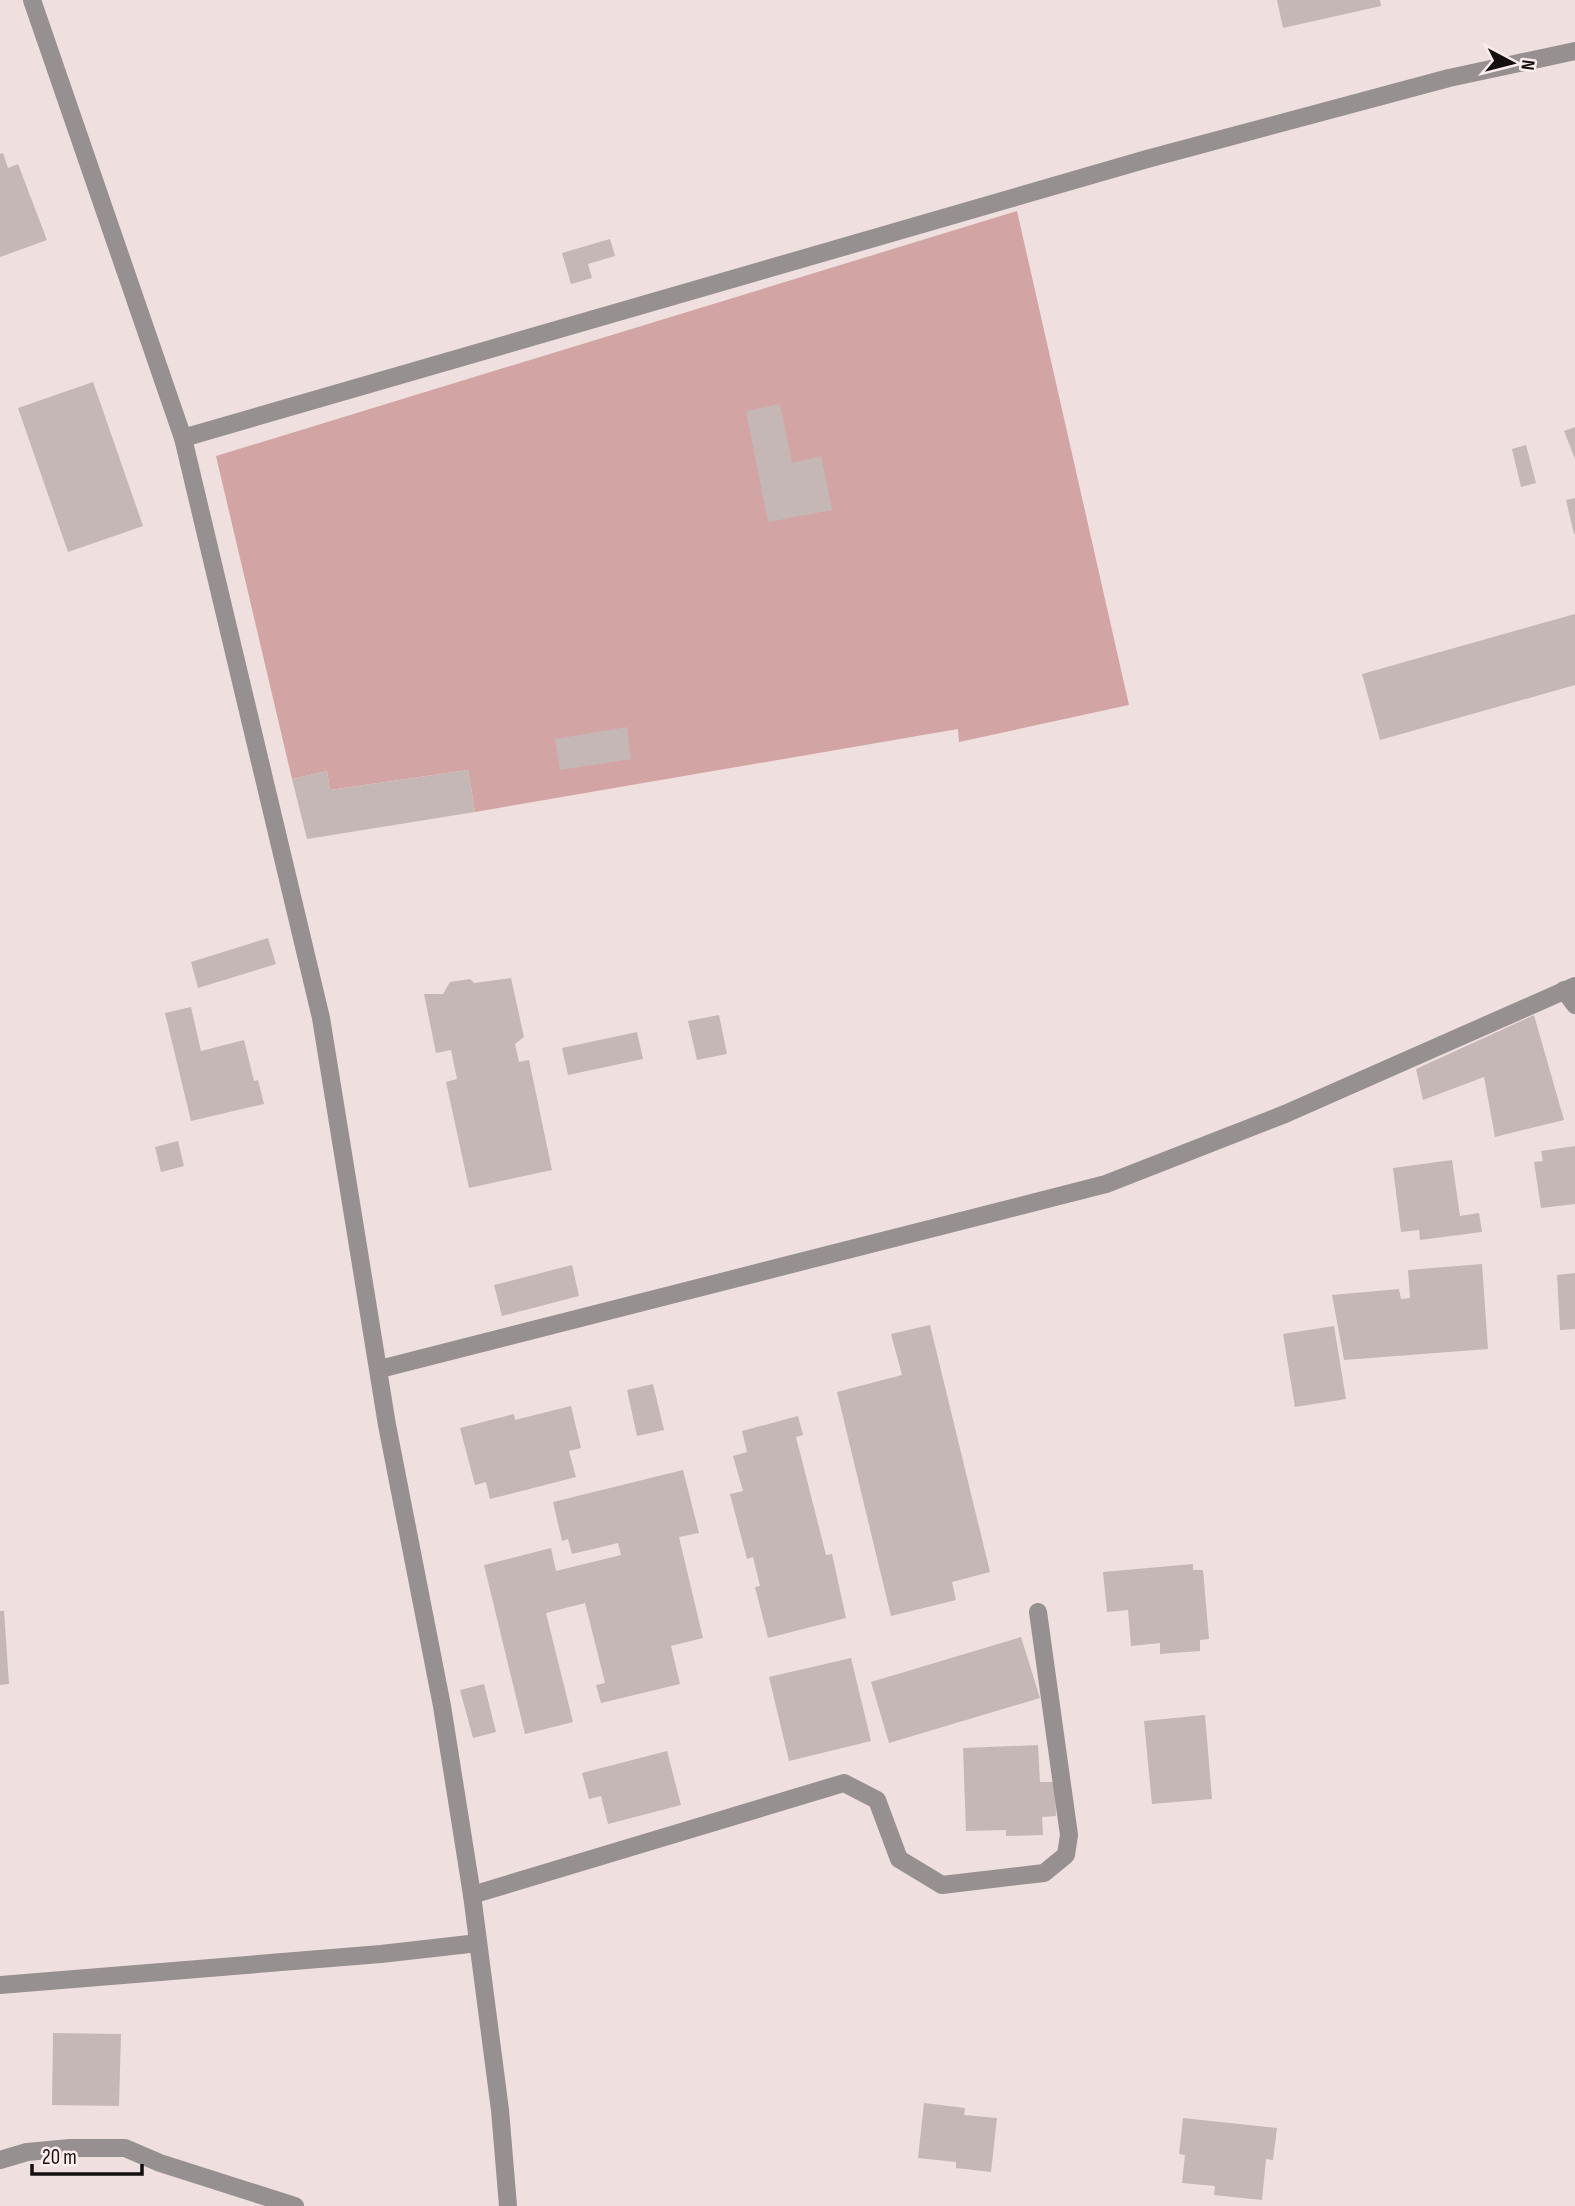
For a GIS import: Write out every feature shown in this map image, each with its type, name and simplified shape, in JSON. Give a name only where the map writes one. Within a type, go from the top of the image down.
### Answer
[{"type":"street","points":[[32,0],[183,438],[321,1018],[387,1425],[442,1706],[472,1895],[500,2110],[508,2206]]},
{"type":"street","points":[[183,438],[1147,159],[1449,78],[1575,51]]},
{"type":"street","points":[[380,1369],[1106,1184],[1285,1114],[1571,994]]},
{"type":"street","points":[[472,1895],[844,1783],[877,1800],[899,1859],[942,1885],[1044,1873],[1066,1855],[1069,1835],[1038,1612]]},
{"type":"street","points":[[0,1984],[381,1954],[478,1943]]},
{"type":"street","points":[[0,2160],[27,2152],[125,2148],[159,2163],[295,2206]]},
{"type":"shaded area","points":[[1017,211],[1129,705],[959,742],[958,729],[475,812],[468,770],[330,790],[327,771],[292,779],[216,456]]},
{"type":"building","points":[[1277,0],[1380,0],[1381,6],[1283,28]]},
{"type":"building","points":[[3,153],[8,168],[18,164],[47,240],[0,257],[0,154]]},
{"type":"building","points":[[610,239],[615,256],[588,264],[592,278],[571,284],[562,253]]},
{"type":"building","points":[[93,382],[143,526],[68,552],[18,408]]},
{"type":"building","points":[[780,404],[792,463],[821,456],[832,510],[768,522],[746,411]]},
{"type":"building","points":[[1575,427],[1575,459],[1564,431]]},
{"type":"building","points":[[1526,445],[1536,483],[1521,487],[1512,449]]},
{"type":"building","points":[[1575,498],[1575,534],[1574,534],[1566,500]]},
{"type":"building","points":[[1575,614],[1575,685],[1380,740],[1362,674]]},
{"type":"building","points":[[627,727],[631,759],[560,770],[555,739]]},
{"type":"building","points":[[468,770],[475,812],[307,839],[292,779],[327,771],[330,790]]},
{"type":"building","points":[[268,938],[276,964],[198,988],[191,962]]},
{"type":"building","points":[[511,978],[524,1037],[515,1044],[519,1062],[529,1060],[552,1170],[469,1188],[446,1082],[457,1079],[451,1050],[436,1053],[424,994],[443,994],[450,982],[470,979],[474,983]]},
{"type":"building","points":[[191,1007],[201,1051],[244,1040],[254,1081],[258,1080],[264,1104],[191,1121],[165,1013]]},
{"type":"building","points":[[719,1015],[727,1054],[697,1060],[688,1021]]},
{"type":"building","points":[[1534,1015],[1564,1120],[1495,1137],[1484,1077],[1423,1100],[1416,1069]]},
{"type":"building","points":[[637,1032],[643,1059],[568,1075],[562,1048]]},
{"type":"building","points":[[178,1141],[184,1166],[161,1172],[155,1147]]},
{"type":"building","points":[[1575,1146],[1575,1204],[1541,1208],[1534,1162],[1543,1161],[1541,1151]]},
{"type":"building","points":[[1452,1160],[1460,1216],[1479,1213],[1482,1232],[1420,1240],[1419,1230],[1401,1232],[1393,1168]]},
{"type":"building","points":[[1482,1264],[1488,1349],[1344,1360],[1332,1295],[1399,1289],[1401,1299],[1410,1298],[1408,1270]]},
{"type":"building","points":[[572,1265],[579,1296],[502,1316],[494,1285]]},
{"type":"building","points":[[1575,1273],[1575,1329],[1560,1330],[1557,1275]]},
{"type":"building","points":[[930,1325],[990,1572],[952,1582],[956,1600],[891,1616],[837,1392],[902,1375],[891,1334]]},
{"type":"building","points":[[1334,1326],[1346,1399],[1295,1407],[1283,1334]]},
{"type":"building","points":[[653,1384],[664,1430],[637,1436],[627,1390]]},
{"type":"building","points":[[571,1406],[581,1448],[569,1451],[576,1477],[490,1499],[486,1482],[475,1485],[460,1428],[514,1414],[515,1420]]},
{"type":"building","points":[[798,1416],[803,1435],[796,1437],[826,1555],[832,1554],[846,1618],[768,1638],[755,1587],[760,1586],[753,1557],[747,1559],[730,1494],[743,1491],[733,1456],[747,1452],[742,1431]]},
{"type":"building","points":[[683,1470],[699,1533],[679,1537],[703,1638],[671,1646],[680,1684],[601,1703],[596,1685],[605,1683],[585,1603],[546,1613],[573,1722],[525,1734],[484,1565],[551,1548],[556,1571],[621,1555],[618,1543],[572,1554],[568,1539],[562,1541],[553,1502]]},
{"type":"building","points":[[1193,1564],[1193,1570],[1203,1570],[1209,1639],[1200,1640],[1200,1651],[1160,1654],[1160,1643],[1131,1646],[1128,1610],[1107,1612],[1103,1572]]},
{"type":"building","points":[[0,1611],[4,1611],[9,1684],[0,1685]]},
{"type":"building","points":[[1021,1637],[1040,1698],[889,1743],[871,1682]]},
{"type":"building","points":[[851,1658],[871,1741],[789,1761],[769,1677]]},
{"type":"building","points":[[484,1684],[496,1732],[473,1738],[460,1690]]},
{"type":"building","points":[[1205,1715],[1212,1799],[1152,1804],[1144,1721]]},
{"type":"building","points":[[1038,1745],[1040,1782],[1055,1782],[1056,1816],[1042,1817],[1043,1835],[1006,1836],[1006,1830],[966,1831],[963,1748]]},
{"type":"building","points":[[667,1751],[681,1805],[608,1824],[601,1796],[589,1799],[582,1773]]},
{"type":"building","points":[[53,2033],[121,2034],[119,2106],[52,2105]]},
{"type":"building","points":[[924,2103],[965,2108],[964,2115],[997,2118],[991,2172],[956,2168],[956,2162],[918,2158]]},
{"type":"building","points":[[1183,2118],[1277,2128],[1273,2160],[1266,2159],[1262,2200],[1214,2195],[1215,2186],[1182,2183],[1185,2155],[1179,2154]]}]
